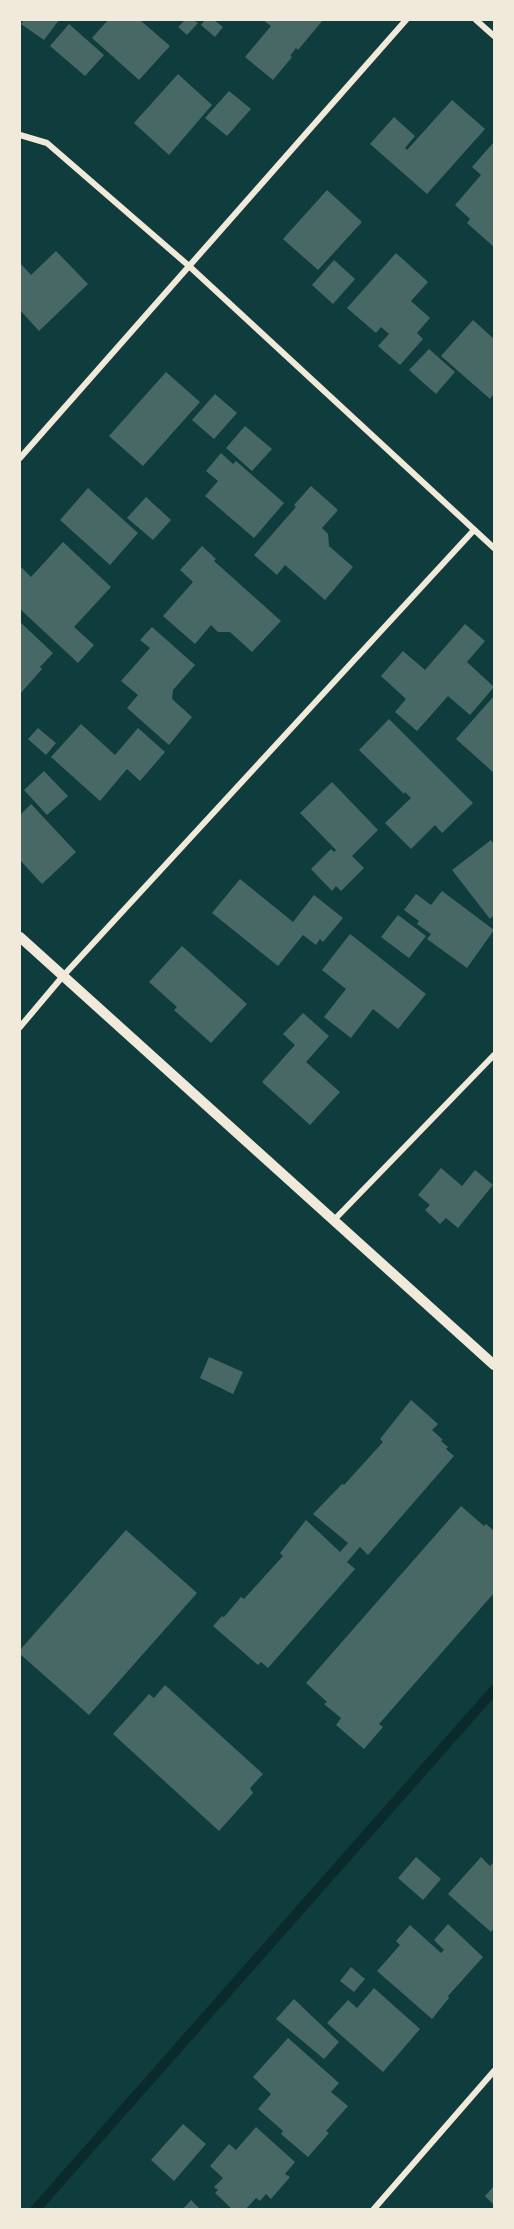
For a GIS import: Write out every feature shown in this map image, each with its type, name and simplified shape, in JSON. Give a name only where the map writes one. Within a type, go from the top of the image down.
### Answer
[{"type":"street","points":[[20,458],[406,20]]},
{"type":"street","points":[[476,20],[495,36]]},
{"type":"street","points":[[20,135],[47,143],[189,266],[495,548]]},
{"type":"street","points":[[20,1026],[63,976],[474,530]]},
{"type":"street","points":[[20,937],[495,1365]]},
{"type":"street","points":[[334,1220],[495,1055]]},
{"type":"street","points":[[373,2210],[495,2071]]},
{"type":"building","points":[[24,20],[59,20],[44,40],[21,24]]},
{"type":"building","points":[[108,20],[140,20],[170,46],[139,80],[92,38]]},
{"type":"building","points":[[185,20],[198,23],[187,35],[178,27]]},
{"type":"building","points":[[205,20],[214,20],[223,27],[215,37],[201,25]]},
{"type":"building","points":[[263,20],[323,20],[298,50],[296,48],[290,56],[292,57],[273,80],[245,57],[271,26]]},
{"type":"building","points":[[69,24],[104,55],[85,76],[50,46]]},
{"type":"building","points":[[178,74],[212,105],[169,155],[134,123]]},
{"type":"building","points":[[229,91],[251,109],[227,136],[205,118]]},
{"type":"building","points":[[452,100],[485,129],[427,194],[370,144],[394,117],[415,136],[405,148],[407,150]]},
{"type":"building","points":[[494,142],[494,247],[467,223],[470,219],[455,205],[481,175],[472,167]]},
{"type":"building","points":[[327,190],[362,222],[318,270],[283,239]]},
{"type":"building","points":[[56,251],[88,284],[39,331],[20,310],[20,263],[31,275]]},
{"type":"building","points":[[396,253],[428,282],[411,301],[430,318],[417,333],[423,339],[400,365],[378,346],[389,334],[381,327],[376,333],[347,308]]},
{"type":"building","points":[[334,260],[355,279],[333,304],[312,285]]},
{"type":"building","points":[[473,320],[494,339],[494,393],[490,399],[441,356]]},
{"type":"building","points":[[429,349],[455,372],[436,394],[409,370]]},
{"type":"building","points":[[166,372],[200,402],[143,466],[109,436]]},
{"type":"building","points":[[215,394],[237,413],[214,439],[192,420]]},
{"type":"building","points":[[245,426],[272,449],[252,471],[226,448]]},
{"type":"building","points":[[221,453],[233,464],[236,461],[284,503],[254,538],[205,496],[218,481],[206,471]]},
{"type":"building","points":[[311,486],[338,510],[322,528],[328,534],[329,546],[353,567],[325,600],[285,565],[277,575],[254,555],[296,507],[294,505]]},
{"type":"building","points":[[88,488],[138,533],[110,565],[60,520]]},
{"type":"building","points":[[146,497],[171,520],[153,540],[127,518]]},
{"type":"building","points":[[63,542],[111,587],[74,627],[94,645],[78,663],[20,609],[20,566],[31,577]]},
{"type":"building","points":[[202,546],[216,559],[214,561],[281,621],[252,652],[230,632],[218,632],[211,625],[195,644],[163,616],[193,582],[180,570]]},
{"type":"building","points":[[20,622],[53,653],[20,694]]},
{"type":"building","points":[[465,624],[485,641],[467,662],[494,687],[470,715],[448,696],[417,731],[395,712],[406,699],[381,676],[403,651],[425,670]]},
{"type":"building","points":[[152,627],[195,665],[173,690],[172,699],[192,717],[169,745],[127,708],[138,695],[121,681],[150,648],[140,640]]},
{"type":"building","points":[[494,696],[494,773],[456,739]]},
{"type":"building","points":[[389,719],[473,803],[442,833],[435,825],[411,849],[385,823],[411,798],[405,792],[404,794],[359,750]]},
{"type":"building","points":[[81,724],[115,755],[138,728],[165,752],[140,781],[127,769],[100,801],[51,757]]},
{"type":"building","points":[[38,728],[56,743],[46,755],[28,739]]},
{"type":"building","points":[[44,771],[68,796],[47,815],[24,790]]},
{"type":"building","points":[[332,782],[378,830],[352,856],[364,868],[341,891],[336,886],[332,891],[311,869],[331,849],[334,852],[336,850],[300,813]]},
{"type":"building","points":[[31,804],[76,852],[42,884],[20,860],[20,815]]},
{"type":"building","points":[[491,840],[494,845],[494,915],[490,919],[452,870]]},
{"type":"building","points":[[240,879],[293,922],[314,895],[343,918],[323,942],[320,939],[316,945],[303,935],[278,966],[212,913]]},
{"type":"building","points":[[442,891],[494,930],[467,968],[427,939],[431,934],[417,924],[419,921],[404,910],[416,894],[431,905]]},
{"type":"building","points":[[398,915],[426,936],[409,958],[381,937]]},
{"type":"building","points":[[350,934],[426,994],[398,1029],[373,1009],[351,1038],[324,1017],[346,989],[322,970]]},
{"type":"building","points":[[182,946],[247,1004],[211,1043],[174,1010],[177,1007],[149,982]]},
{"type":"building","points":[[303,1013],[329,1036],[306,1062],[340,1092],[310,1125],[262,1082],[295,1045],[283,1034]]},
{"type":"building","points":[[441,1168],[462,1186],[475,1170],[493,1185],[458,1228],[446,1218],[440,1224],[425,1210],[430,1205],[418,1195]]},
{"type":"building","points":[[209,1357],[243,1372],[233,1394],[200,1378]]},
{"type":"building","points":[[411,1400],[438,1424],[432,1430],[443,1440],[441,1441],[448,1447],[446,1449],[454,1456],[368,1555],[360,1547],[347,1562],[355,1569],[268,1668],[261,1662],[258,1665],[213,1626],[241,1597],[244,1599],[283,1556],[280,1553],[306,1520],[340,1552],[348,1543],[313,1514],[342,1484],[344,1485],[383,1442],[380,1439]]},
{"type":"building","points":[[461,1506],[484,1526],[486,1524],[494,1531],[494,1593],[379,1724],[383,1727],[364,1749],[336,1725],[341,1718],[324,1704],[327,1702],[306,1683]]},
{"type":"building","points":[[126,1530],[197,1593],[89,1715],[20,1654],[20,1650]]},
{"type":"building","points":[[165,1685],[263,1774],[250,1788],[253,1793],[219,1831],[113,1734],[149,1694],[154,1698]]},
{"type":"building","points":[[416,1857],[441,1879],[423,1900],[398,1878]]},
{"type":"building","points":[[481,1857],[490,1866],[494,1862],[494,1928],[491,1932],[448,1894]]},
{"type":"building","points":[[448,1924],[483,1957],[448,1996],[449,1998],[432,2019],[377,1971],[400,1945],[396,1941],[410,1925],[441,1953],[444,1950],[434,1940]]},
{"type":"building","points":[[351,1967],[365,1979],[354,1992],[340,1981]]},
{"type":"building","points":[[374,1988],[420,2029],[383,2072],[327,2023],[348,2000],[357,2008]]},
{"type":"building","points":[[294,1999],[339,2042],[324,2059],[276,2019]]},
{"type":"building","points":[[288,2038],[339,2083],[331,2092],[348,2106],[326,2131],[329,2133],[308,2157],[281,2134],[283,2131],[258,2109],[271,2094],[253,2077]]},
{"type":"building","points":[[183,2124],[206,2144],[174,2181],[151,2160]]},
{"type":"building","points":[[256,2127],[295,2162],[285,2174],[290,2177],[271,2199],[266,2194],[260,2201],[256,2198],[245,2210],[233,2210],[215,2193],[218,2190],[214,2187],[223,2178],[210,2166],[229,2144],[236,2150]]},
{"type":"building","points":[[494,2186],[494,2205],[485,2196]]},
{"type":"building","points":[[191,2200],[201,2210],[182,2210]]},
{"type":"waterway","points":[[35,2210],[494,1690]]}]
